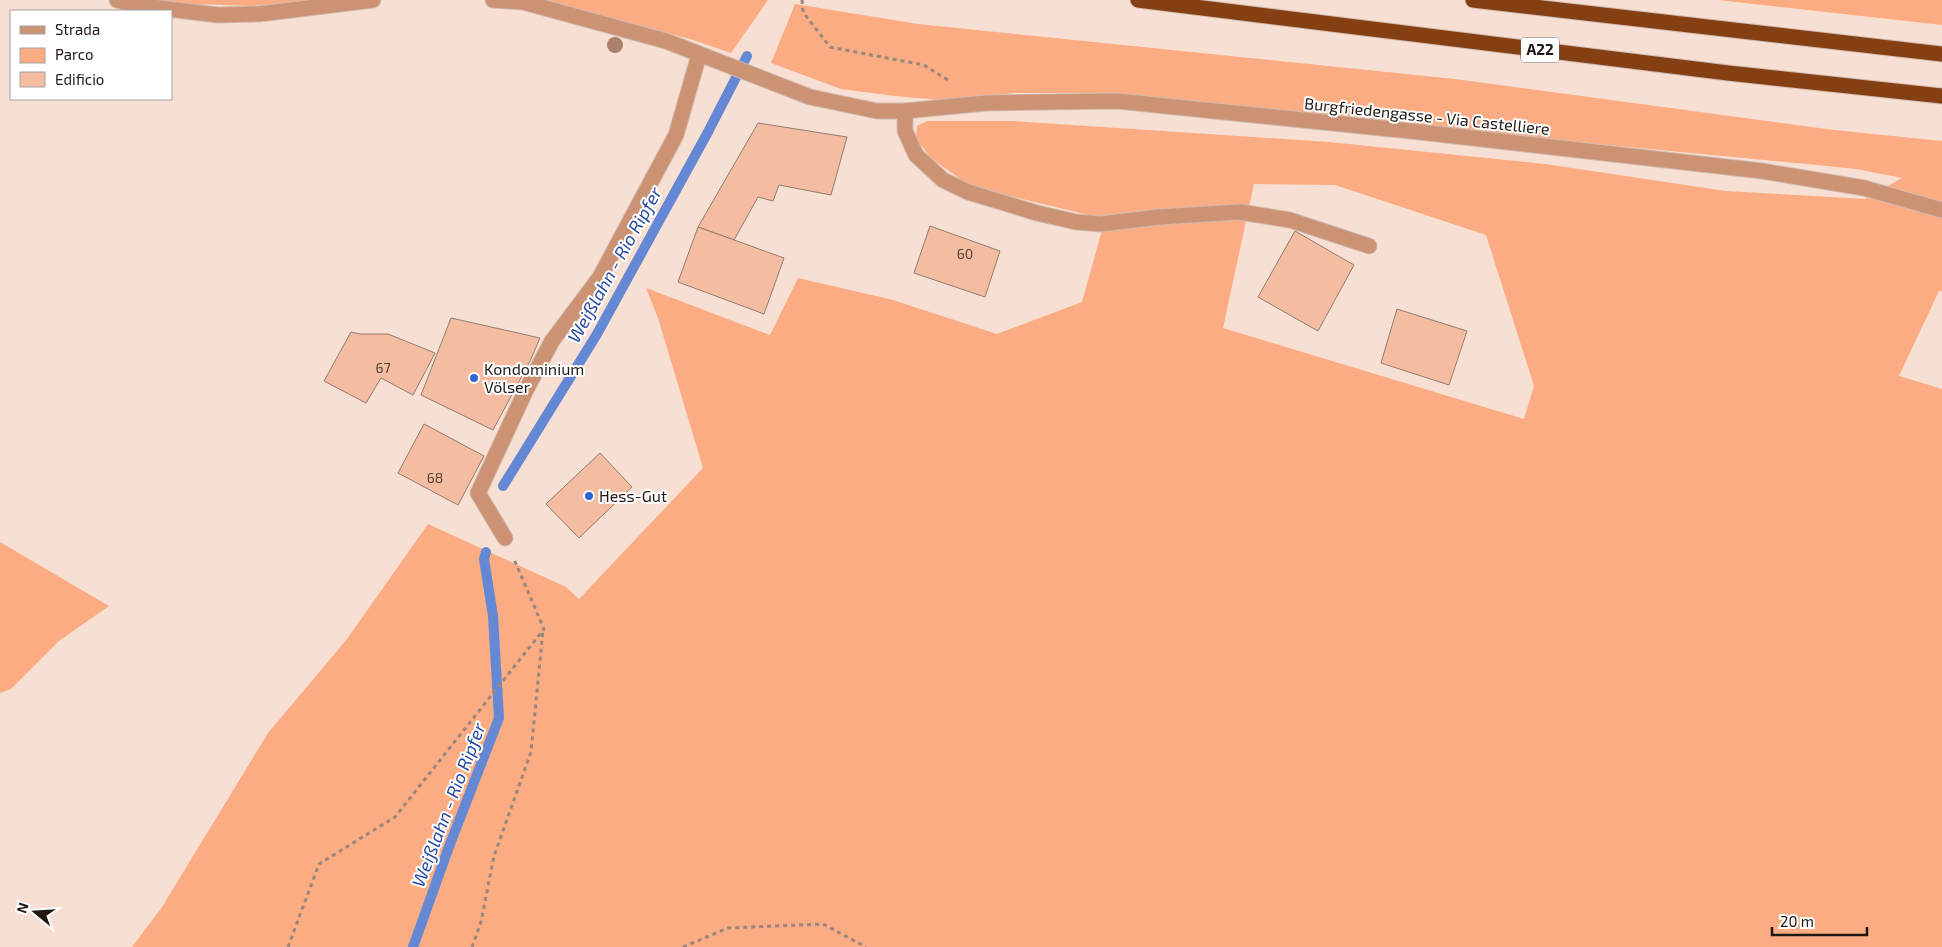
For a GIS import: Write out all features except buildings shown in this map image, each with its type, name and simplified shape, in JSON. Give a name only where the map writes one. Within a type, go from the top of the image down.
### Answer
[{"type":"highway","name":"A22","points":[[1138,0],[1718,72],[1942,96]]},
{"type":"highway","points":[[1473,0],[1942,54]]},
{"type":"street","points":[[117,0],[218,15],[259,14],[373,0]]},
{"type":"street","name":"Burgfriedengasse - Via Castelliere","points":[[493,0],[523,2],[666,41],[810,98],[878,111],[905,111],[986,102],[1117,101],[1420,132],[1762,171],[1864,188],[1942,210]]},
{"type":"street","points":[[505,538],[478,493],[526,390],[552,341],[600,277],[676,135],[699,55]]},
{"type":"street","points":[[905,111],[905,131],[916,155],[943,180],[968,192],[1028,210],[1076,222],[1101,224],[1240,212],[1290,220],[1368,246]]},
{"type":"path","points":[[802,0],[803,12],[830,47],[924,65],[955,84]]},
{"type":"path","points":[[472,947],[481,922],[494,856],[531,752],[544,629],[505,538]]},
{"type":"path","points":[[288,947],[319,864],[395,817],[544,629]]},
{"type":"path","points":[[684,947],[728,928],[823,924],[866,947]]},
{"type":"green space","points":[[150,0],[327,0],[253,6],[164,3]]},
{"type":"green space","points":[[536,0],[768,0],[731,53],[690,39]]},
{"type":"green space","points":[[1718,0],[1942,0],[1942,25]]},
{"type":"green space","points":[[795,4],[918,24],[1455,79],[1834,130],[1942,141],[1942,291],[1939,291],[1899,376],[1942,389],[1942,947],[132,947],[162,907],[268,733],[347,639],[428,524],[566,587],[579,599],[703,468],[658,318],[646,288],[770,335],[798,278],[893,300],[997,334],[1082,302],[1105,219],[972,187],[932,159],[916,139],[917,126],[927,121],[1014,121],[1329,142],[1545,164],[1726,191],[1865,199],[1902,178],[1856,169],[1091,93],[1015,93],[950,101],[895,96],[841,89],[771,63]],"holes":[[[1254,184],[1335,185],[1486,235],[1534,386],[1524,419],[1223,328]]]},
{"type":"green space","points":[[0,542],[109,606],[59,641],[11,689],[0,693]]},
{"type":"waterway","name":"Weißlahn - Rio Ripfer","points":[[503,486],[597,334],[708,132],[747,56]]},
{"type":"waterway","name":"Weißlahn - Rio Ripfer","points":[[413,947],[450,844],[499,718],[493,616],[484,559],[486,552]]},
{"type":"place","name":"Kondominium Völser","points":[[474,378]]},
{"type":"place","name":"Hess-Gut","points":[[589,496]]}]
